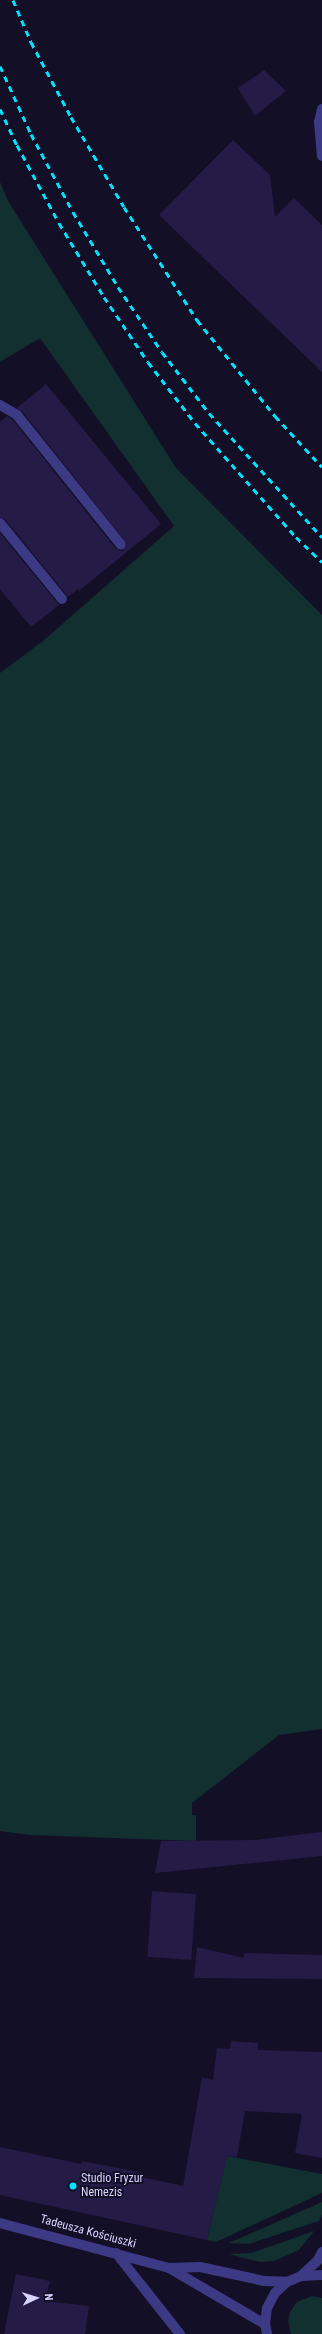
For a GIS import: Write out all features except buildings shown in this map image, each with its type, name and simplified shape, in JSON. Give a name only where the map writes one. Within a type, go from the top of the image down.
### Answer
[{"type":"street","points":[[322,109],[319,122],[322,156]]},
{"type":"street","points":[[0,404],[17,415],[121,545]]},
{"type":"street","points":[[0,523],[62,599]]},
{"type":"street","name":"Tadeusza Kościuszki","points":[[0,2223],[169,2268],[265,2324]]},
{"type":"street","points":[[301,2276],[318,2260],[322,2252]]},
{"type":"street","points":[[116,2253],[180,2334]]},
{"type":"street","name":"Tadeusza Kościuszki","points":[[169,2268],[200,2267],[264,2281],[286,2282]]},
{"type":"street","points":[[267,2334],[265,2324],[268,2308],[274,2293],[286,2282],[301,2276],[322,2275]]},
{"type":"green space","points":[[0,182],[8,201],[176,468],[322,615],[322,1729],[279,1735],[192,1803],[192,1815],[196,1815],[196,1841],[29,1835],[0,1831],[0,673],[43,641],[174,526],[40,338],[0,362]]},
{"type":"green space","points":[[227,2156],[322,2174],[322,2193],[216,2242],[207,2240]]},
{"type":"green space","points":[[322,2202],[322,2215],[319,2221],[249,2244],[229,2243]]},
{"type":"green space","points":[[314,2231],[299,2250],[274,2261],[260,2262],[229,2254],[251,2253]]},
{"type":"green space","points":[[312,2296],[322,2298],[322,2334],[291,2334],[288,2320],[290,2312],[297,2302]]},
{"type":"railway","points":[[13,0],[31,42],[71,117],[124,207],[197,320],[275,416],[322,467]]},
{"type":"railway","points":[[0,66],[31,134],[73,212],[118,287],[162,352],[209,413],[322,537]]},
{"type":"railway","points":[[0,109],[17,145],[59,223],[104,297],[148,362],[195,423],[296,537],[322,562]]},
{"type":"place","name":"Studio Fryzur Nemezis","points":[[73,2186]]}]
